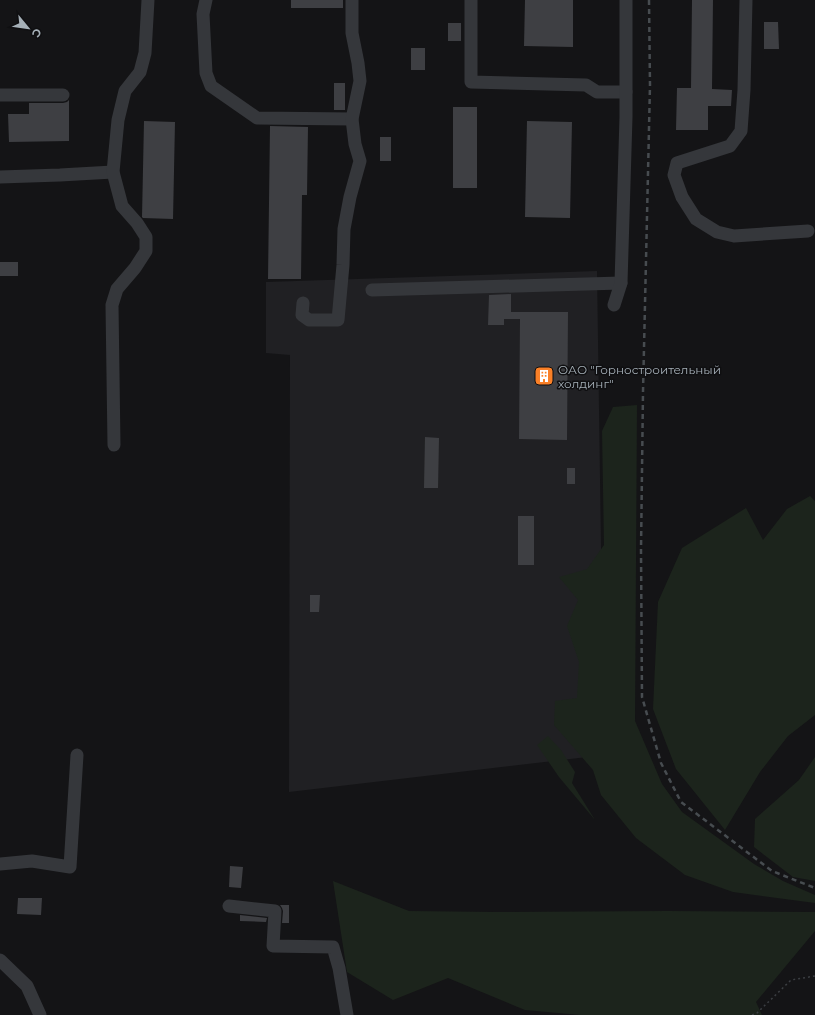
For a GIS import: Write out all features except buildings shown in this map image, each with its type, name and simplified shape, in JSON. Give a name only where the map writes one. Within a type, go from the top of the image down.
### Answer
[{"type":"street","points":[[114,445],[112,304],[117,289],[135,268],[146,251],[146,237],[137,223],[122,206],[114,172],[118,120],[125,91],[140,72],[145,53],[148,0]]},
{"type":"street","points":[[206,0],[203,14],[206,73],[211,86],[256,118],[352,119]]},
{"type":"street","points":[[302,303],[302,315],[309,320],[338,320],[343,266],[344,230],[350,197],[360,161],[355,144],[352,119],[360,81],[352,32],[352,0]]},
{"type":"street","points":[[471,0],[471,82],[586,85],[597,92],[626,92]]},
{"type":"street","points":[[614,305],[621,283],[626,92],[626,0]]},
{"type":"street","points":[[746,0],[744,90],[741,131],[730,146],[677,163],[674,175],[682,197],[696,219],[717,232],[734,236],[808,231]]},
{"type":"street","points":[[0,95],[63,94]]},
{"type":"street","points":[[0,177],[114,172]]},
{"type":"street","points":[[372,290],[621,283]]},
{"type":"street","points":[[0,864],[32,861],[70,868],[77,755]]},
{"type":"street","points":[[229,906],[275,911],[273,946],[333,947],[339,968],[347,1015]]},
{"type":"street","points":[[0,960],[27,986],[40,1015]]},
{"type":"path","points":[[752,1015],[757,1013],[791,980],[815,976]]},
{"type":"shaded area","points":[[597,271],[604,755],[289,792],[290,355],[266,353],[266,282]]},
{"type":"shaded area","points":[[637,405],[635,721],[662,784],[682,812],[754,864],[783,881],[815,895],[815,903],[733,892],[685,875],[636,838],[601,795],[593,770],[554,725],[555,701],[577,698],[579,662],[567,626],[578,600],[559,577],[587,569],[604,545],[602,431],[613,407]]},
{"type":"shaded area","points":[[810,496],[815,501],[815,715],[788,736],[760,772],[725,830],[676,769],[653,709],[658,602],[682,548],[746,508],[763,540],[787,509]]},
{"type":"shaded area","points":[[548,736],[561,750],[575,772],[572,783],[595,820],[559,777],[537,745]]},
{"type":"shaded area","points":[[815,757],[815,881],[793,877],[754,847],[755,819],[799,780]]},
{"type":"shaded area","points":[[333,881],[409,911],[815,912],[815,931],[756,1002],[762,1015],[580,1015],[525,1010],[448,978],[393,1000],[347,972]]},
{"type":"railway","points":[[649,0],[650,85],[641,550],[642,697],[661,763],[681,802],[772,871],[815,888]]},
{"type":"place","name":"ОАО \"Горностроительный холдинг\"","points":[[544,376]]}]
